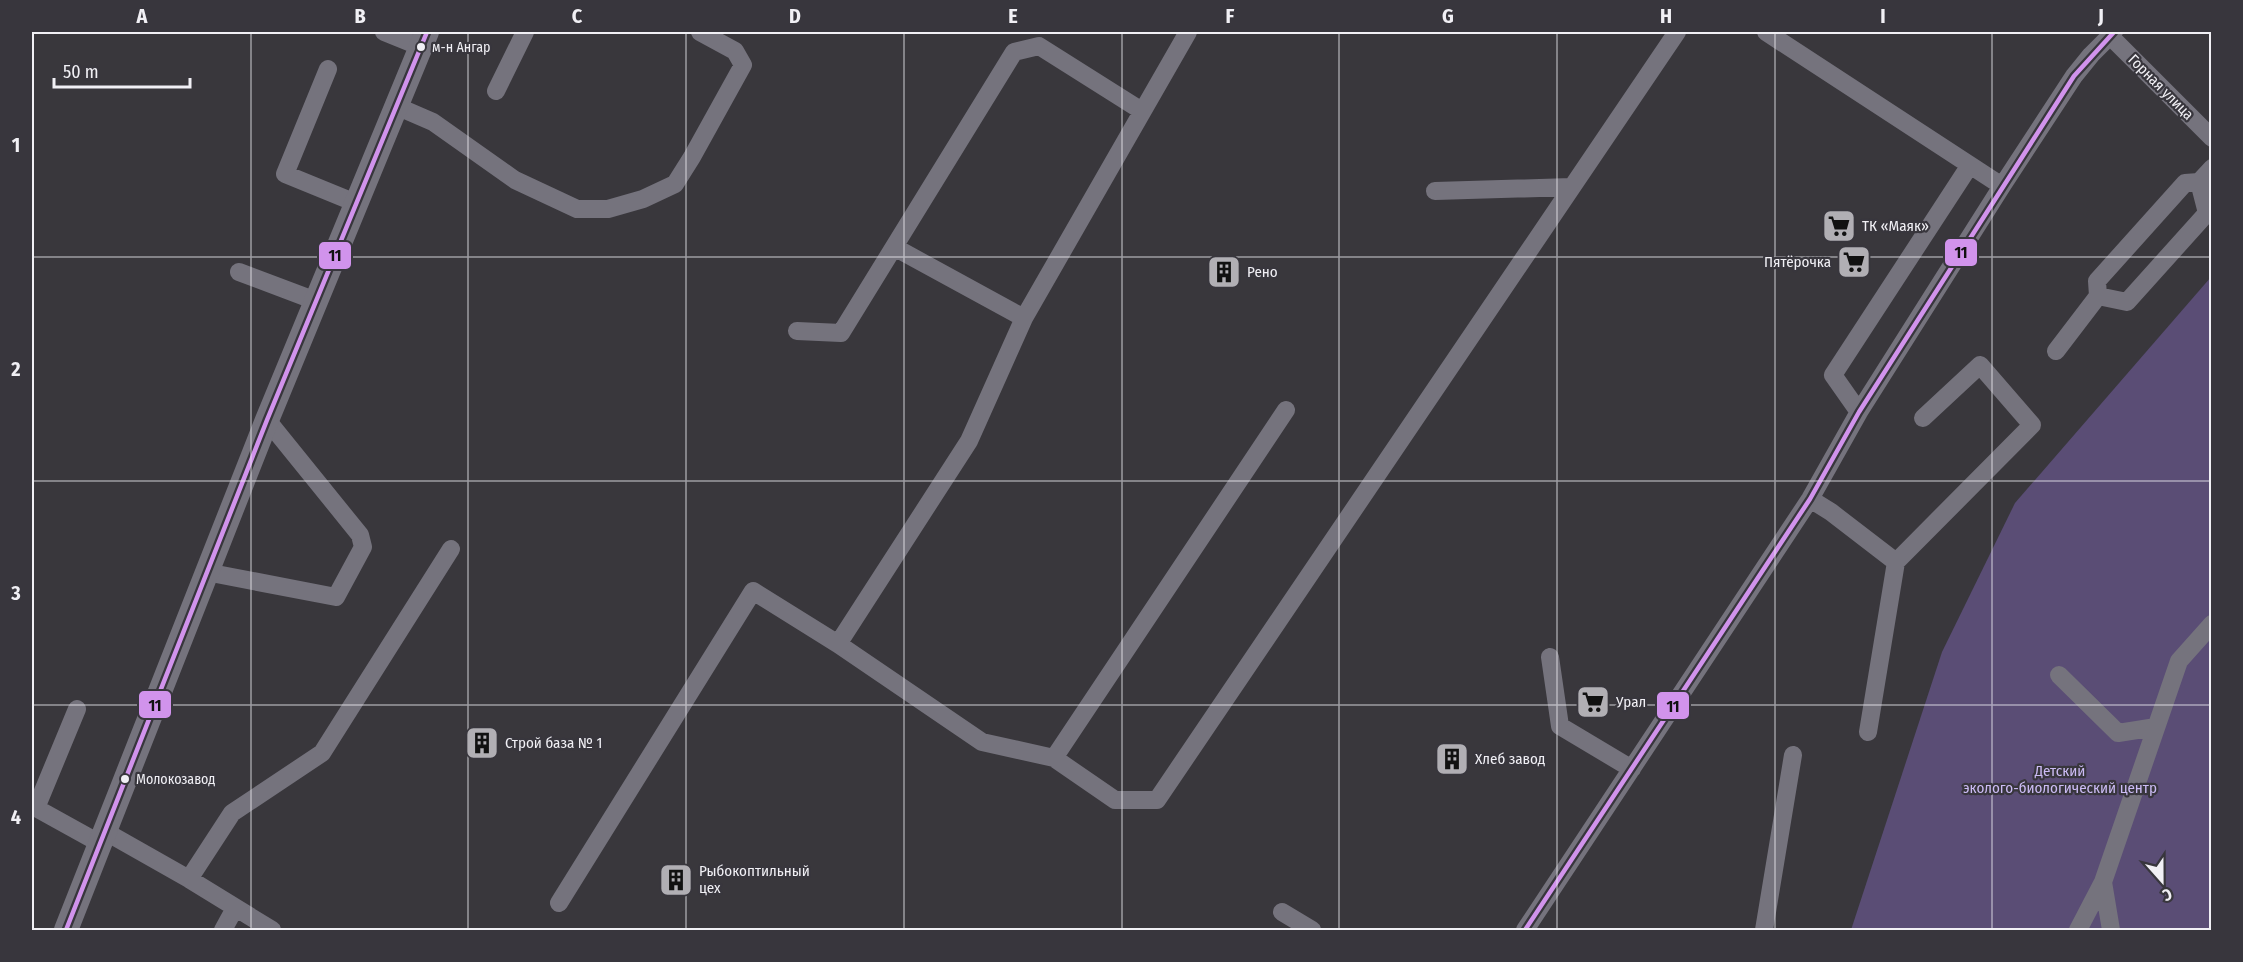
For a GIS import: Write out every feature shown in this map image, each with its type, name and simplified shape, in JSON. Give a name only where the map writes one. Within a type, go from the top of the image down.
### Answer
[{"type":"main road","points":[[66,930],[267,420],[424,39]]},
{"type":"street","points":[[384,32],[424,39]]},
{"type":"street","points":[[496,91],[525,32]]},
{"type":"street","points":[[396,106],[433,122],[515,180],[577,209],[609,209],[643,200],[675,184],[692,158],[742,65],[735,51],[700,32]]},
{"type":"street","points":[[838,644],[969,441],[1024,318],[1188,32]]},
{"type":"street","points":[[559,903],[753,591],[838,644],[982,742],[1054,758],[1115,800],[1157,800],[1677,32]]},
{"type":"street","points":[[1766,32],[2002,186]]},
{"type":"street","points":[[1525,930],[1810,498],[1859,412],[2074,76],[2112,34]]},
{"type":"street","name":"Горная улица","points":[[2112,34],[2211,138]]},
{"type":"street","points":[[797,331],[841,333],[1014,52],[1040,46],[1142,111]]},
{"type":"street","points":[[328,69],[285,174],[356,203]]},
{"type":"street","points":[[1859,412],[1833,375],[1970,165]]},
{"type":"street","points":[[2056,351],[2098,296],[2097,281],[2185,183],[2205,175],[2207,213],[2127,302],[2098,296]]},
{"type":"street","points":[[1435,191],[1571,187]]},
{"type":"street","points":[[894,247],[1024,318]]},
{"type":"street","points":[[239,272],[316,301]]},
{"type":"street","points":[[1868,732],[1896,562],[2032,425],[1980,365],[1923,418]]},
{"type":"street","points":[[1054,758],[1286,410]]},
{"type":"street","points":[[206,572],[336,597],[363,547],[360,536],[267,420]]},
{"type":"street","points":[[1810,498],[1896,562]]},
{"type":"street","points":[[189,879],[232,813],[322,753],[451,549]]},
{"type":"street","points":[[2078,930],[2103,882],[2179,661],[2211,624]]},
{"type":"street","points":[[1550,657],[1560,726],[1632,769]]},
{"type":"street","points":[[2059,675],[2118,733],[2156,727]]},
{"type":"street","points":[[77,709],[34,807],[189,879],[272,930]]},
{"type":"street","points":[[1764,930],[1793,755]]},
{"type":"street","points":[[2103,882],[2111,930]]},
{"type":"street","points":[[223,930],[235,908]]},
{"type":"street","points":[[1282,912],[1312,930]]},
{"type":"green space","name":"Детский эколого-биологический центр","points":[[2211,277],[2211,930],[1851,930],[1942,652],[2015,503]]},
{"type":"transit line","name":"11","points":[[66,930],[267,420],[427,32]]},
{"type":"transit line","name":"11","points":[[1525,930],[1810,499],[1859,412],[2074,76],[2114,32]]},
{"type":"place","name":"м-н Ангар","points":[[421,47]]},
{"type":"place","name":"ТК «Маяк»","points":[[1839,226]]},
{"type":"place","name":"Пятёрочка","points":[[1854,262]]},
{"type":"place","name":"Рено","points":[[1224,272]]},
{"type":"place","name":"Урал","points":[[1593,702]]},
{"type":"place","name":"Строй база № 1","points":[[482,743]]},
{"type":"place","name":"Хлеб завод","points":[[1452,759]]},
{"type":"place","name":"Молокозавод","points":[[125,779]]},
{"type":"place","name":"Рыбокоптильный цех","points":[[676,880]]}]
